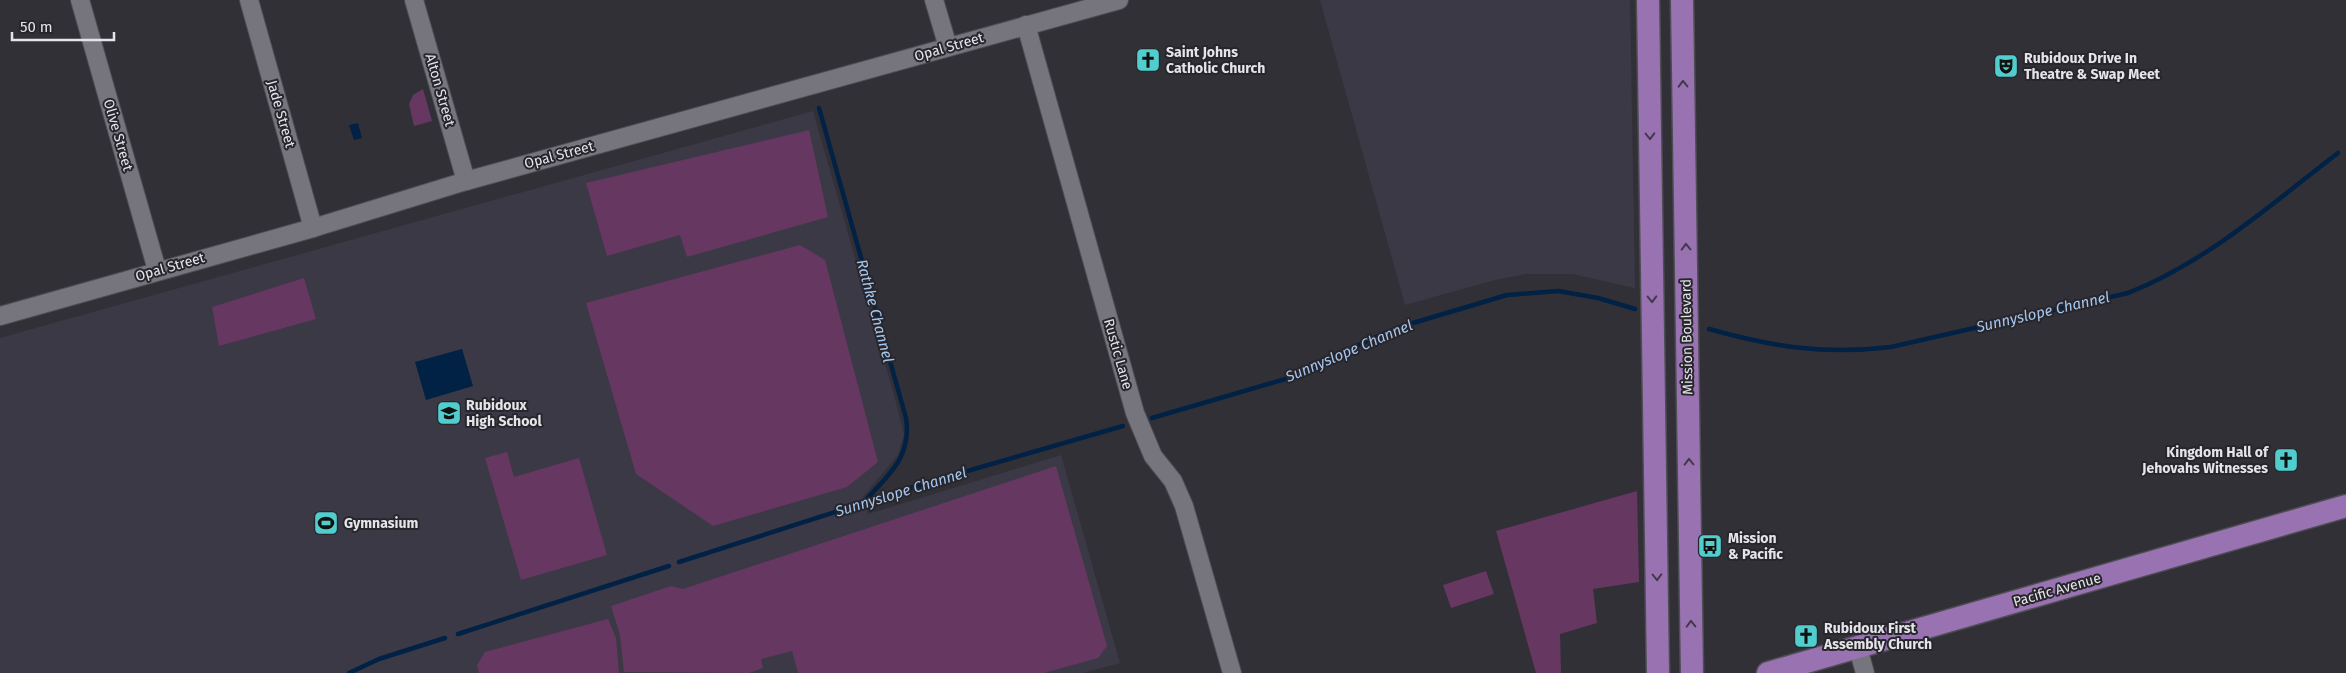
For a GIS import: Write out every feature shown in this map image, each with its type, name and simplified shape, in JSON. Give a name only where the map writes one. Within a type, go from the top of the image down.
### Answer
[{"type":"main road","points":[[1648,0],[1658,673]]},
{"type":"main road","name":"Mission Boulevard","points":[[1682,0],[1692,673]]},
{"type":"main road","name":"Pacific Avenue","points":[[1768,673],[2346,506]]},
{"type":"street","name":"Olive Street","points":[[80,0],[157,270]]},
{"type":"street","name":"Jade Street","points":[[249,0],[313,228]]},
{"type":"street","name":"Alton Street","points":[[414,0],[466,181]]},
{"type":"street","points":[[934,0],[948,48]]},
{"type":"street","name":"Opal Street","points":[[0,316],[157,270],[313,228],[466,181],[948,48],[1110,1]]},
{"type":"street","name":"Rustic Lane","points":[[1026,25],[1137,420],[1153,456],[1172,481],[1184,506],[1232,673]]},
{"type":"street","points":[[1858,648],[1865,673]]},
{"type":"shaded area","points":[[1320,0],[1630,0],[1635,288],[1572,274],[1526,274],[1495,280],[1405,305]]},
{"type":"shaded area","points":[[423,89],[432,121],[414,126],[409,104],[413,95]]},
{"type":"shaded area","name":"Rubidoux High School","points":[[813,111],[904,434],[898,455],[863,497],[868,514],[1061,455],[1120,663],[1083,673],[0,673],[0,338]]},
{"type":"shaded area","points":[[809,130],[828,217],[687,257],[680,235],[607,256],[586,183]]},
{"type":"shaded area","points":[[800,245],[825,260],[878,462],[847,487],[713,526],[636,474],[586,303]]},
{"type":"shaded area","points":[[304,278],[316,319],[219,346],[212,307]]},
{"type":"shaded area","points":[[507,452],[514,477],[579,458],[607,555],[521,580],[485,458]]},
{"type":"shaded area","points":[[1056,466],[1107,646],[1098,658],[1044,673],[798,673],[792,651],[761,659],[763,668],[749,673],[624,672],[620,635],[611,606],[671,586],[683,589]]},
{"type":"shaded area","points":[[1637,491],[1639,582],[1593,589],[1597,623],[1560,634],[1561,673],[1536,673],[1496,531]]},
{"type":"shaded area","points":[[1486,571],[1494,594],[1451,608],[1443,585]]},
{"type":"shaded area","points":[[608,619],[616,638],[619,673],[479,673],[477,665],[485,652]]},
{"type":"water","points":[[358,123],[362,138],[354,140],[349,125]]},
{"type":"water","points":[[462,349],[473,386],[426,400],[415,362]]},
{"type":"waterway","name":"Rathke Channel","points":[[819,108],[906,418],[907,432],[902,455],[889,474],[864,502]]},
{"type":"waterway","name":"Sunnyslope Channel","points":[[1709,329],[1755,341],[1799,348],[1844,350],[1891,347],[2128,293],[2157,280],[2211,249],[2263,212],[2338,153]]},
{"type":"waterway","name":"Sunnyslope Channel","points":[[1152,418],[1299,375],[1373,338],[1403,326],[1507,295],[1558,291],[1598,298],[1635,309]]},
{"type":"waterway","name":"Sunnyslope Channel","points":[[679,562],[926,483],[1123,426]]},
{"type":"waterway","name":"Sunnyslope Channel","points":[[458,634],[669,566]]},
{"type":"waterway","name":"Sunnyslope Channel","points":[[349,673],[379,659],[445,638]]},
{"type":"place","name":"Saint Johns Catholic Church","points":[[1148,60]]},
{"type":"place","name":"Rubidoux Drive In Theatre & Swap Meet","points":[[2006,66]]},
{"type":"place","name":"Rubidoux High School","points":[[449,413]]},
{"type":"place","name":"Kingdom Hall of Jehovahs Witnesses","points":[[2286,460]]},
{"type":"place","name":"Gymnasium","points":[[326,523]]},
{"type":"place","name":"Mission & Pacific","points":[[1710,546]]},
{"type":"place","name":"Rubidoux First Assembly Church","points":[[1806,636]]}]
